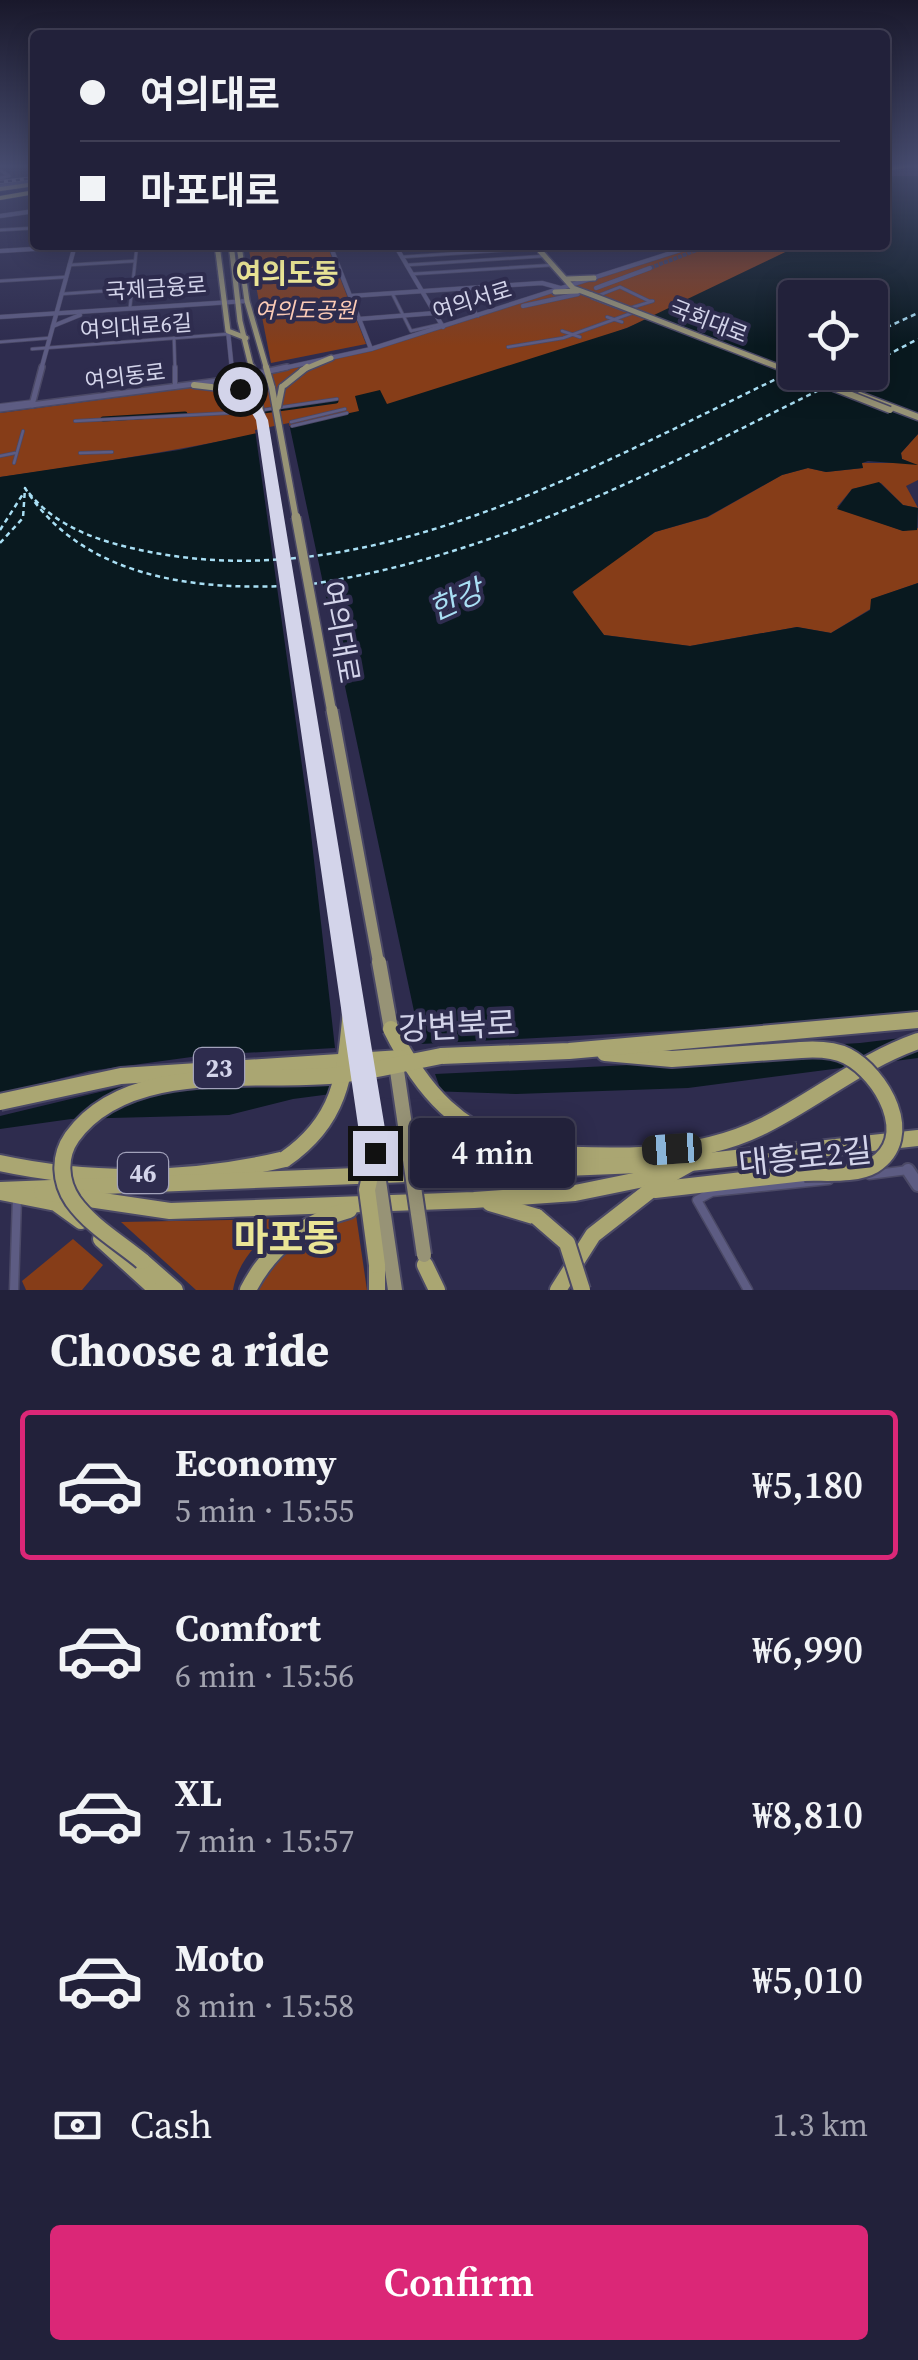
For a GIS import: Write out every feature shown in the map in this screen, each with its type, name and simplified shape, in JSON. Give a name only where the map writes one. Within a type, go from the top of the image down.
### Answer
[{"type":"highway","name":"46","points":[[0,1163],[30,1171],[95,1176],[256,1166],[285,1158],[317,1135],[336,1106],[344,1078],[352,1000]]},
{"type":"highway","name":"강변북로","points":[[0,1102],[76,1083],[140,1074],[569,1050],[918,1020]]},
{"type":"highway","points":[[391,1029],[414,1076],[449,1117],[494,1143],[529,1152],[566,1155],[708,1147],[744,1134],[881,1055],[918,1041]]},
{"type":"highway","points":[[569,1050],[672,1058],[817,1049],[844,1054],[869,1070],[887,1090],[896,1115],[895,1137],[872,1165],[666,1186],[649,1192]]},
{"type":"highway","points":[[175,1290],[76,1205],[62,1175],[69,1140],[100,1104],[149,1088],[333,1076],[442,1056]]},
{"type":"highway","points":[[10,1192],[690,1163],[918,1138]]},
{"type":"highway","points":[[375,1153],[368,1190],[384,1264],[377,1290]]},
{"type":"highway","points":[[558,1290],[569,1267],[614,1212],[690,1163]]},
{"type":"highway","points":[[474,1200],[575,1193],[674,1172]]},
{"type":"highway","points":[[10,1192],[66,1208],[157,1290]]},
{"type":"highway","name":"46","points":[[10,1192],[170,1211],[474,1200]]},
{"type":"highway","points":[[474,1200],[537,1217],[567,1243],[582,1290]]},
{"type":"highway","points":[[248,1290],[263,1264],[294,1233],[323,1217],[362,1205]]},
{"type":"highway","points":[[424,1260],[438,1290]]},
{"type":"main road","points":[[218,250],[228,332],[246,338]]},
{"type":"main road","name":"여의대로","points":[[231,250],[255,374],[251,390],[262,420],[375,1153]]},
{"type":"main road","name":"여의대로","points":[[240,250],[247,301],[277,388],[277,415],[391,1029],[428,1290]]},
{"type":"main road","name":"국회대로","points":[[538,250],[573,286],[778,363]]},
{"type":"main road","points":[[558,290],[589,292],[590,280],[561,276]]},
{"type":"main road","name":"국회대로","points":[[589,292],[892,409]]},
{"type":"main road","points":[[277,388],[303,370],[331,358]]},
{"type":"main road","points":[[194,385],[251,390]]},
{"type":"main road","name":"국회대로","points":[[845,390],[892,409]]},
{"type":"main road","points":[[892,409],[918,419]]},
{"type":"main road","points":[[384,1264],[395,1290]]},
{"type":"street","points":[[0,230],[30,228]]},
{"type":"street","points":[[0,250],[30,247]]},
{"type":"street","points":[[0,250],[30,249]]},
{"type":"street","points":[[32,403],[73,250]]},
{"type":"street","points":[[130,307],[136,250]]},
{"type":"street","points":[[332,250],[371,348]]},
{"type":"street","points":[[392,293],[412,330],[442,324],[398,250]]},
{"type":"street","points":[[402,257],[495,250]]},
{"type":"street","name":"여의서로","points":[[255,374],[371,348],[681,250]]},
{"type":"street","points":[[469,252],[482,270]]},
{"type":"street","points":[[407,265],[544,256]]},
{"type":"street","points":[[69,265],[135,261]]},
{"type":"street","points":[[412,274],[553,265]]},
{"type":"street","points":[[509,307],[548,304],[650,268]]},
{"type":"street","points":[[350,294],[544,282],[558,290],[561,276]]},
{"type":"street","points":[[442,288],[544,282],[561,276]]},
{"type":"street","points":[[0,281],[66,277]]},
{"type":"street","points":[[620,286],[653,301],[624,310],[592,298],[620,286]]},
{"type":"street","points":[[61,294],[132,289]]},
{"type":"street","points":[[458,289],[478,316]]},
{"type":"street","points":[[350,294],[402,291]]},
{"type":"street","name":"국제금융로","points":[[0,318],[56,310],[224,300]]},
{"type":"street","name":"국제금융로","points":[[56,310],[88,313],[247,301]]},
{"type":"street","points":[[52,326],[88,313]]},
{"type":"street","points":[[359,319],[435,313]]},
{"type":"street","points":[[508,348],[574,335],[632,314]]},
{"type":"street","points":[[606,317],[622,322]]},
{"type":"street","points":[[588,325],[602,330]]},
{"type":"street","points":[[562,331],[580,337]]},
{"type":"street","points":[[228,332],[233,379]]},
{"type":"street","name":"여의대로6길","points":[[32,349],[228,332]]},
{"type":"street","points":[[0,342],[49,338]]},
{"type":"street","points":[[174,338],[175,387]]},
{"type":"street","name":"여의동로","points":[[0,408],[255,374]]},
{"type":"street","points":[[75,421],[249,412],[337,400]]},
{"type":"street","points":[[291,424],[346,411]]},
{"type":"street","points":[[14,463],[23,431]]},
{"type":"street","points":[[80,453],[112,452]]},
{"type":"street","points":[[0,456],[16,453]]},
{"type":"street","points":[[913,1173],[918,1185]]},
{"type":"street","name":"대흥로2길","points":[[748,1290],[698,1200],[712,1192],[913,1173]]},
{"type":"street","points":[[10,1192],[14,1290]]},
{"type":"green space","name":"여의도공원","points":[[249,250],[329,250],[366,344],[271,363]]},
{"type":"green space","points":[[683,250],[790,250],[651,318],[476,380],[319,421],[160,452],[0,477],[0,413],[204,386],[379,348]]},
{"type":"green space","points":[[918,434],[918,480],[906,486],[918,508],[903,505],[881,483],[852,489],[837,507],[903,531],[918,528],[918,583],[872,599],[872,608],[831,633],[797,627],[690,646],[604,635],[574,597],[573,590],[580,584],[655,532],[708,517],[782,475],[808,468],[826,472],[863,468],[861,463],[911,463],[902,459],[901,453]]},
{"type":"green space","points":[[356,1215],[367,1290],[255,1290],[274,1263],[297,1241],[324,1225]]},
{"type":"green space","points":[[283,1219],[245,1259],[233,1290],[196,1290],[121,1222]]},
{"type":"green space","points":[[73,1239],[103,1265],[82,1290],[26,1290],[22,1281]]},
{"type":"water","name":"한강","points":[[890,225],[918,225],[918,434],[901,453],[902,459],[918,465],[868,461],[862,463],[863,468],[826,472],[808,468],[782,475],[707,517],[655,532],[572,592],[604,635],[690,646],[797,627],[831,633],[870,610],[871,599],[918,583],[918,1058],[688,1088],[516,1094],[369,1089],[293,1099],[229,1115],[71,1119],[0,1129],[0,477],[179,450],[359,411],[355,396],[380,390],[387,404],[627,328],[790,250],[890,250]]},
{"type":"water","points":[[879,482],[903,505],[918,508],[917,530],[903,531],[837,509],[852,489]]},
{"type":"pier","points":[[289,423],[421,1044],[860,1021],[918,1012],[918,1036],[671,1054],[673,1063],[435,1074],[439,1085],[425,1099],[346,1097],[344,1080],[137,1083],[0,1116],[0,1094],[89,1071],[206,1055],[335,1048],[309,816],[255,430]]},
{"type":"waterway","points":[[256,412],[336,401]]},
{"type":"waterway","points":[[103,419],[185,414]]},
{"type":"ferry route","points":[[888,327],[918,313]]},
{"type":"ferry route","points":[[888,355],[918,339]]},
{"type":"ferry route","points":[[29,493],[69,526],[150,552],[234,561],[317,556],[400,539],[481,513],[639,446],[778,378]]},
{"type":"ferry route","points":[[312,584],[380,571],[512,531],[639,478],[819,390]]},
{"type":"ferry route","points":[[0,543],[23,518],[25,488],[48,517],[75,541],[139,571],[211,585],[284,586]]},
{"type":"ferry route","points":[[0,530],[23,494]]},
{"type":"tunnel","points":[[650,268],[697,250]]},
{"type":"district","name":"여의도동","points":[[287,273]]},
{"type":"district","name":"마포동","points":[[286,1238]]},
{"type":"route","points":[[240,389],[250,396],[262,420],[375,1153]]}]
